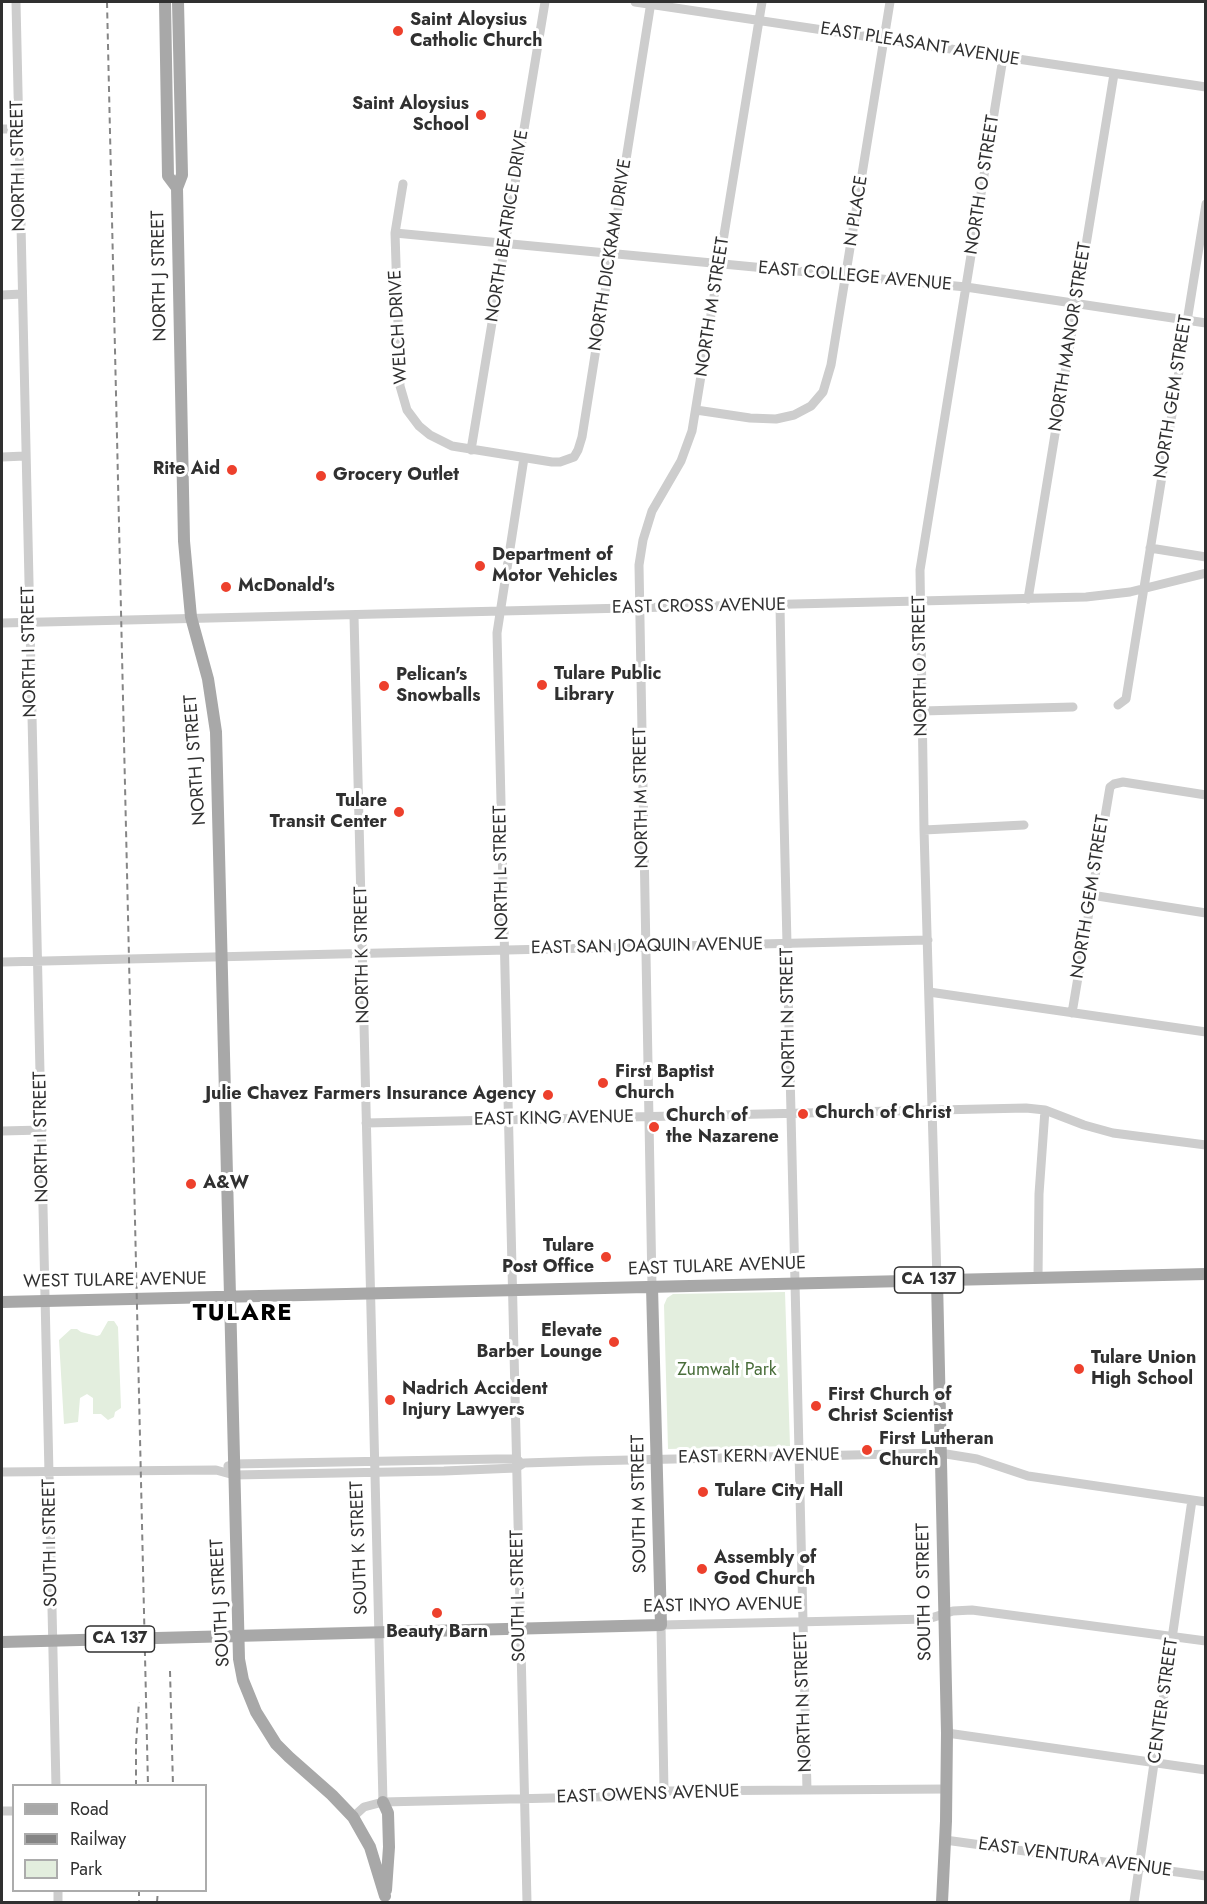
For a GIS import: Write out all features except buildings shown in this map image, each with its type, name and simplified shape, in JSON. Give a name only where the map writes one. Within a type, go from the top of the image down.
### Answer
[{"type":"main road","name":"NORTH J STREET","points":[[165,2],[168,176],[177,188]]},
{"type":"main road","name":"NORTH J STREET","points":[[178,2],[182,175],[177,188],[183,541],[190,617],[208,679],[216,732],[229,1296]]},
{"type":"main road","name":"EAST TULARE AVENUE","points":[[229,1296],[1206,1274]]},
{"type":"main road","name":"SOUTH O STREET","points":[[937,1280],[947,1733],[942,1902]]},
{"type":"main road","name":"SOUTH M STREET","points":[[652,1287],[661,1625]]},
{"type":"main road","name":"WEST TULARE AVENUE","points":[[2,1302],[229,1296]]},
{"type":"main road","name":"SOUTH J STREET","points":[[229,1296],[238,1636],[243,1680],[256,1712],[289,1757],[332,1794],[353,1817],[370,1847],[386,1899]]},
{"type":"main road","name":"EAST INYO AVENUE","points":[[238,1636],[661,1625]]},
{"type":"main road","name":"CA 137","points":[[2,1642],[238,1636]]},
{"type":"main road","points":[[383,1802],[388,1813],[386,1899]]},
{"type":"street","name":"NORTH I STREET","points":[[16,2],[46,1301]]},
{"type":"street","name":"NORTH BEATRICE DRIVE","points":[[471,450],[546,2]]},
{"type":"street","name":"EAST PLEASANT AVENUE","points":[[635,2],[1206,87]]},
{"type":"street","name":"NORTH M STREET","points":[[652,1287],[639,565],[645,531],[657,500],[688,447],[696,410],[762,2]]},
{"type":"street","name":"N PLACE","points":[[696,410],[750,418],[776,419],[794,415],[811,406],[823,392],[827,382],[846,277],[890,2]]},
{"type":"street","name":"NORTH DICKRAM DRIVE","points":[[524,458],[560,462],[574,457],[578,450],[651,3]]},
{"type":"street","name":"NORTH O STREET","points":[[937,1280],[924,830],[920,602],[922,552],[1003,58]]},
{"type":"street","name":"NORTH MANOR STREET","points":[[1028,599],[1114,74]]},
{"type":"street","points":[[2,129],[19,129]]},
{"type":"street","name":"WELCH DRIVE","points":[[403,184],[395,233],[400,386],[407,410],[419,426],[440,441],[471,450],[524,458]]},
{"type":"street","name":"NORTH GEM STREET","points":[[1118,705],[1125,699],[1206,204]]},
{"type":"street","name":"EAST COLLEGE AVENUE","points":[[395,233],[966,287],[1206,323]]},
{"type":"street","points":[[2,295],[22,294]]},
{"type":"street","points":[[2,457],[25,456]]},
{"type":"street","name":"NORTH L STREET","points":[[513,1289],[497,633],[524,458]]},
{"type":"street","points":[[1150,548],[1206,556]]},
{"type":"street","name":"EAST CROSS AVENUE","points":[[2,623],[190,617],[499,613],[1097,597],[1142,589],[1206,573]]},
{"type":"street","name":"NORTH N STREET","points":[[780,605],[807,1790]]},
{"type":"street","name":"NORTH K STREET","points":[[354,616],[372,1293]]},
{"type":"street","points":[[922,711],[1072,707]]},
{"type":"street","name":"NORTH GEM STREET","points":[[1072,1013],[1108,791],[1114,784],[1122,782],[1206,795]]},
{"type":"street","points":[[924,830],[1024,825]]},
{"type":"street","points":[[1091,895],[1206,913]]},
{"type":"street","name":"EAST SAN JOAQUIN AVENUE","points":[[2,962],[928,940]]},
{"type":"street","points":[[929,992],[1206,1032]]},
{"type":"street","name":"EAST KING AVENUE","points":[[366,1123],[1026,1108],[1045,1110],[1113,1133],[1206,1145]]},
{"type":"street","points":[[1038,1277],[1039,1194],[1045,1110]]},
{"type":"street","points":[[2,1131],[42,1130]]},
{"type":"street","name":"SOUTH L STREET","points":[[513,1289],[519,1463],[520,1629],[527,1902]]},
{"type":"street","name":"SOUTH K STREET","points":[[372,1293],[383,1802]]},
{"type":"street","name":"SOUTH I STREET","points":[[46,1301],[56,1784]]},
{"type":"street","name":"EAST KERN AVENUE","points":[[2,1472],[216,1470],[940,1453],[977,1460],[1028,1476],[1206,1502]]},
{"type":"street","name":"CENTER STREET","points":[[1134,1902],[1156,1763],[1192,1500]]},
{"type":"street","name":"EAST INYO AVENUE","points":[[661,1625],[928,1619],[953,1611],[972,1610],[1206,1641]]},
{"type":"street","name":"SOUTH M STREET","points":[[661,1625],[664,1791]]},
{"type":"street","points":[[947,1733],[1206,1770]]},
{"type":"street","name":"EAST OWENS AVENUE","points":[[353,1817],[364,1807],[383,1802],[651,1795],[664,1791],[947,1788]]},
{"type":"street","name":"EAST VENTURA AVENUE","points":[[945,1840],[1206,1876]]},
{"type":"green space","name":"Zumwalt Park","points":[[785,1292],[790,1446],[668,1449],[664,1305],[667,1298],[673,1294]]},
{"type":"green space","points":[[108,1321],[114,1321],[118,1327],[121,1408],[115,1412],[114,1417],[108,1420],[101,1414],[93,1414],[93,1398],[87,1394],[80,1398],[78,1422],[64,1424],[59,1340],[71,1329],[100,1335]]},
{"type":"railway","points":[[107,2],[148,1784]]},
{"type":"railway","points":[[170,1671],[173,1784]]},
{"type":"railway","points":[[136,1784],[139,1702]]},
{"type":"railway","points":[[139,1892],[139,1902]]},
{"type":"railway","points":[[157,1902],[158,1892]]},
{"type":"place","name":"Saint Aloysius Catholic Church","points":[[398,31]]},
{"type":"place","name":"Saint Aloysius School","points":[[481,115]]},
{"type":"place","name":"Rite Aid","points":[[232,470]]},
{"type":"place","name":"Grocery Outlet","points":[[321,476]]},
{"type":"place","name":"Department of Motor Vehicles","points":[[480,566]]},
{"type":"place","name":"McDonald's","points":[[226,587]]},
{"type":"place","name":"Tulare Public Library","points":[[542,685]]},
{"type":"place","name":"Pelican's Snowballs","points":[[384,686]]},
{"type":"place","name":"Tulare Transit Center","points":[[399,812]]},
{"type":"place","name":"First Baptist Church","points":[[603,1083]]},
{"type":"place","name":"Julie Chavez Farmers Insurance Agency","points":[[548,1095]]},
{"type":"place","name":"Church of Christ","points":[[803,1114]]},
{"type":"place","name":"Church of the Nazarene","points":[[654,1127]]},
{"type":"place","name":"A&W","points":[[191,1184]]},
{"type":"place","name":"Tulare Post Office","points":[[606,1257]]},
{"type":"place","name":"Elevate Barber Lounge","points":[[614,1342]]},
{"type":"place","name":"Tulare Union High School","points":[[1079,1369]]},
{"type":"place","name":"Nadrich Accident Injury Lawyers","points":[[390,1400]]},
{"type":"place","name":"First Church of Christ Scientist","points":[[816,1406]]},
{"type":"place","name":"First Lutheran Church","points":[[867,1450]]},
{"type":"place","name":"Tulare City Hall","points":[[703,1492]]},
{"type":"place","name":"Assembly of God Church","points":[[702,1569]]},
{"type":"place","name":"Beauty Barn","points":[[437,1613]]},
{"type":"district","name":"TULARE","points":[[243,1314]]}]
